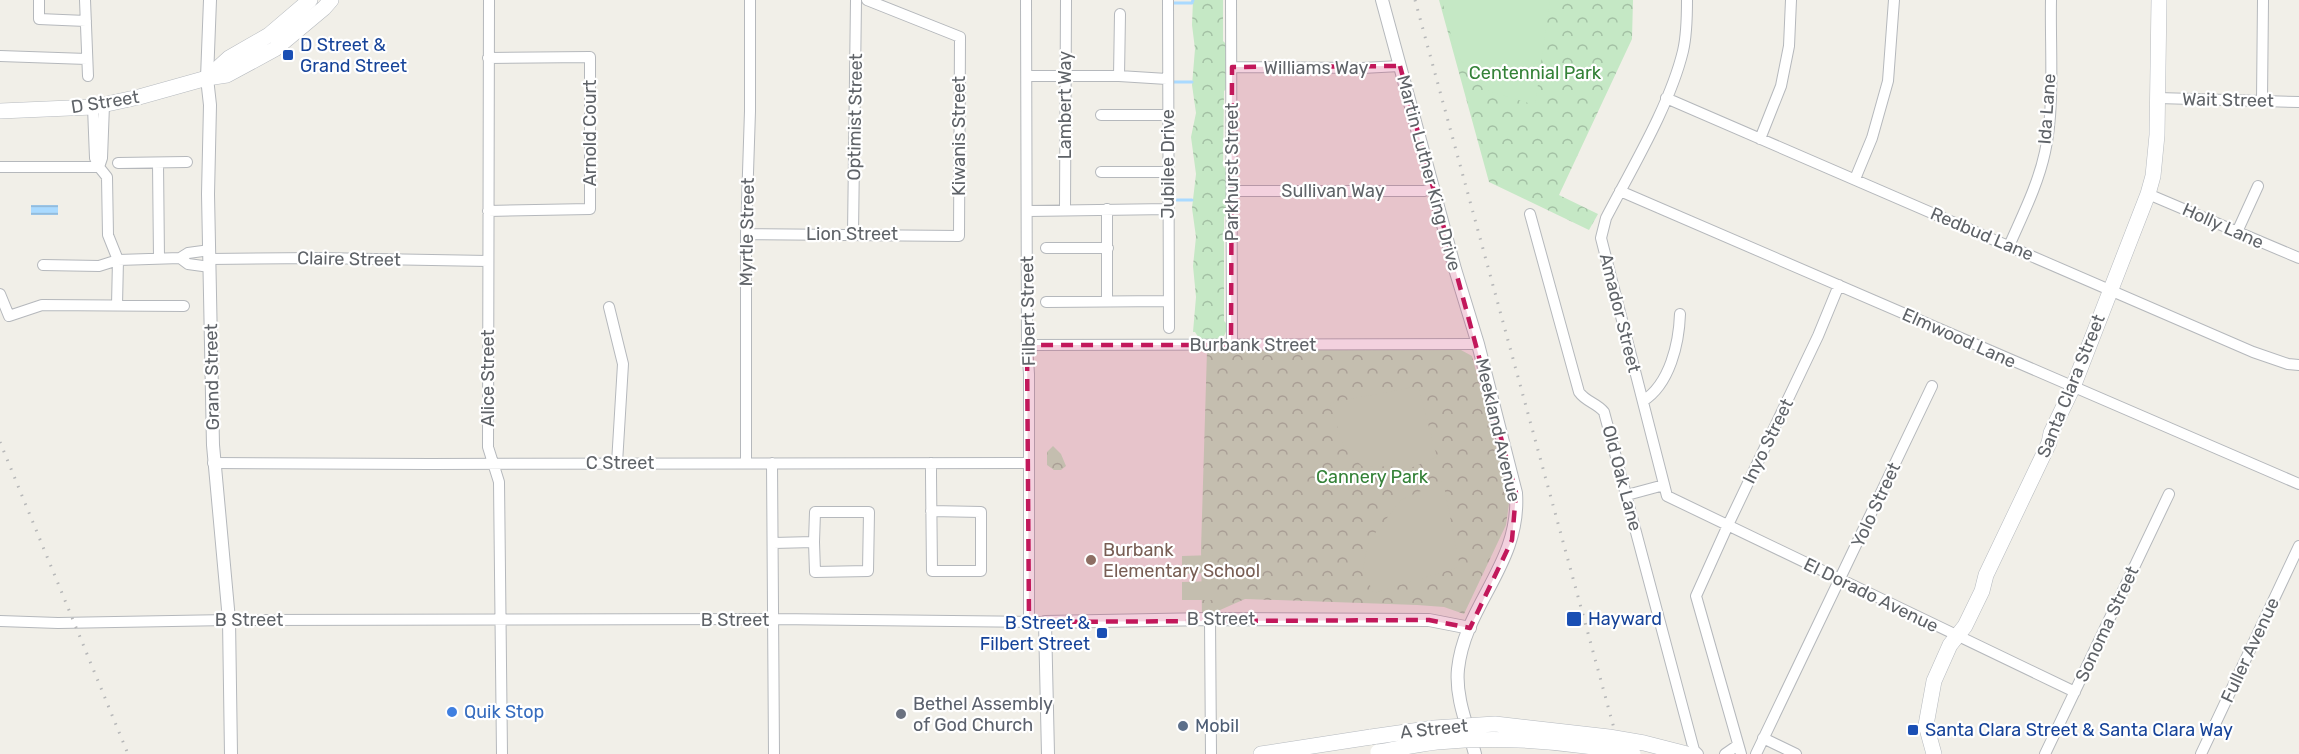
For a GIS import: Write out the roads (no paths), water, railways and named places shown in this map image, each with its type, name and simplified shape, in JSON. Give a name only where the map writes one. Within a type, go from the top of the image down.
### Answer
[{"type":"main road","name":"D Street","points":[[207,78],[229,58],[269,35],[310,0]]},
{"type":"main road","name":"D Street","points":[[0,111],[99,106],[227,75],[275,49],[331,0]]},
{"type":"main road","name":"Santa Clara Street","points":[[1934,754],[1926,725],[1934,681],[1982,591],[1986,575],[2073,387],[2148,194],[2156,156],[2159,0]]},
{"type":"main road","name":"A Street","points":[[1261,754],[1434,728],[1495,724],[1608,743]]},
{"type":"main road","name":"A Street","points":[[1372,753],[1434,743],[1500,739],[1555,743],[1608,743]]},
{"type":"main road","points":[[1608,743],[1633,754]]},
{"type":"main road","points":[[1608,743],[1644,743],[1687,754]]},
{"type":"street","points":[[39,0],[39,19],[86,21]]},
{"type":"street","points":[[85,0],[88,76]]},
{"type":"street","name":"Grand Street","points":[[210,0],[210,51],[207,78],[210,105],[213,463],[229,620],[231,754]]},
{"type":"street","name":"Alice Street","points":[[489,0],[488,447],[499,482],[502,754]]},
{"type":"street","name":"Myrtle Street","points":[[746,463],[746,234],[750,111],[750,0]]},
{"type":"street","name":"Optimist Street","points":[[853,234],[856,0]]},
{"type":"street","name":"Kiwanis Street","points":[[867,0],[960,37],[959,236]]},
{"type":"street","name":"Filbert Street","points":[[1025,0],[1029,622]]},
{"type":"street","name":"Lambert Way","points":[[1065,209],[1066,0]]},
{"type":"street","name":"Jubilee Drive","points":[[1168,0],[1169,328]]},
{"type":"street","name":"Parkhurst Street","points":[[1231,0],[1232,345]]},
{"type":"street","name":"Martin Luther King Drive","points":[[1382,0],[1455,269],[1478,344]]},
{"type":"street","name":"Amador Street","points":[[1668,496],[1601,238],[1606,218],[1666,98],[1683,48],[1687,0]]},
{"type":"street","points":[[1760,139],[1781,86],[1789,46],[1791,0]]},
{"type":"street","points":[[1855,179],[1872,138],[1888,81],[1894,0]]},
{"type":"street","name":"Ida Lane","points":[[2009,246],[2029,200],[2045,152],[2049,120],[2051,0]]},
{"type":"street","points":[[2262,100],[2263,0]]},
{"type":"street","points":[[1119,76],[1120,14]]},
{"type":"street","points":[[0,56],[87,59]]},
{"type":"street","name":"Arnold Court","points":[[488,58],[590,57],[590,209],[488,211]]},
{"type":"street","name":"Williams Way","points":[[1232,67],[1400,66]]},
{"type":"street","points":[[1027,76],[1119,76],[1167,79]]},
{"type":"street","name":"Redbud Lane","points":[[1666,98],[2253,352],[2288,364],[2299,365]]},
{"type":"street","name":"Wait Street","points":[[2158,98],[2299,102]]},
{"type":"street","points":[[99,106],[95,158],[107,177],[108,235],[118,260],[117,305]]},
{"type":"street","points":[[1101,115],[1168,115]]},
{"type":"street","points":[[118,163],[187,162]]},
{"type":"street","points":[[158,163],[159,258]]},
{"type":"street","points":[[0,167],[99,167]]},
{"type":"street","points":[[1101,172],[1168,172]]},
{"type":"street","points":[[2237,232],[2258,186]]},
{"type":"street","name":"Sullivan Way","points":[[1232,191],[1424,191],[1434,188]]},
{"type":"street","name":"Elmwood Lane","points":[[1620,191],[2299,484]]},
{"type":"street","name":"Holly Lane","points":[[2148,194],[2299,258]]},
{"type":"street","points":[[1107,209],[1107,301]]},
{"type":"street","points":[[1028,211],[1169,209]]},
{"type":"street","name":"Old Oak Lane","points":[[1530,214],[1579,392],[1582,397],[1599,406],[1604,412],[1694,750],[1698,754]]},
{"type":"street","name":"Lion Street","points":[[746,234],[959,236]]},
{"type":"street","points":[[1046,248],[1107,248]]},
{"type":"street","points":[[43,265],[99,266],[118,260],[180,258],[188,253],[210,259]]},
{"type":"street","points":[[180,258],[188,264],[210,259]]},
{"type":"street","name":"Claire Street","points":[[210,259],[488,261]]},
{"type":"street","name":"Inyo Street","points":[[1739,750],[1696,596],[1818,336],[1839,285]]},
{"type":"street","points":[[0,294],[9,316],[42,305],[184,306]]},
{"type":"street","points":[[1046,302],[1168,301]]},
{"type":"street","points":[[609,307],[623,364],[617,463]]},
{"type":"street","points":[[1643,401],[1654,392],[1670,362],[1678,340],[1680,314]]},
{"type":"street","name":"Burbank Street","points":[[1027,345],[1478,344]]},
{"type":"street","name":"Meekland Avenue","points":[[1475,754],[1461,702],[1458,681],[1463,645],[1507,553],[1512,540],[1517,510],[1516,493],[1478,344]]},
{"type":"street","name":"Yolo Street","points":[[1756,754],[1932,386]]},
{"type":"street","name":"C Street","points":[[213,463],[1028,464]]},
{"type":"street","points":[[772,463],[774,754]]},
{"type":"street","points":[[931,463],[931,511],[932,571],[981,571],[981,512],[931,511]]},
{"type":"street","points":[[1627,495],[1664,485]]},
{"type":"street","name":"Sonoma Street","points":[[2045,754],[2169,494]]},
{"type":"street","name":"El Dorado Avenue","points":[[1668,496],[2075,692]]},
{"type":"street","points":[[814,512],[868,512],[868,571],[815,572],[814,542],[814,512]]},
{"type":"street","points":[[773,543],[814,542]]},
{"type":"street","name":"Fuller Avenue","points":[[2201,754],[2299,546]]},
{"type":"street","points":[[1210,619],[1211,754]]},
{"type":"street","name":"B Street","points":[[0,621],[58,623],[229,620],[1045,622],[1210,619],[1429,620],[1470,628]]},
{"type":"street","points":[[1045,622],[1047,754]]},
{"type":"street","points":[[1763,738],[1796,754]]},
{"type":"street","points":[[1725,754],[1739,750]]},
{"type":"water","points":[[31,205],[58,205],[58,215],[31,215]]},
{"type":"waterway","points":[[1172,3],[1192,3],[1193,0]]},
{"type":"waterway","points":[[1173,82],[1192,82]]},
{"type":"waterway","points":[[1173,200],[1192,200]]},
{"type":"railway","points":[[1415,0],[1621,754]]},
{"type":"railway","points":[[0,442],[128,754]]},
{"type":"place","name":"D Street & Grand Street","points":[[288,55]]},
{"type":"place","name":"Burbank Elementary School","points":[[1091,560]]},
{"type":"place","name":"Hayward","points":[[1574,619]]},
{"type":"place","name":"B Street & Filbert Street","points":[[1102,633]]},
{"type":"place","name":"Quik Stop","points":[[452,712]]},
{"type":"place","name":"Bethel Assembly of God Church","points":[[901,714]]},
{"type":"place","name":"Mobil","points":[[1183,726]]},
{"type":"place","name":"Santa Clara Street & Santa Clara Way","points":[[1913,730]]},
{"type":"park label","name":"Centennial Park","points":[[1535,73]]},
{"type":"park label","name":"Cannery Park","points":[[1372,477]]}]
